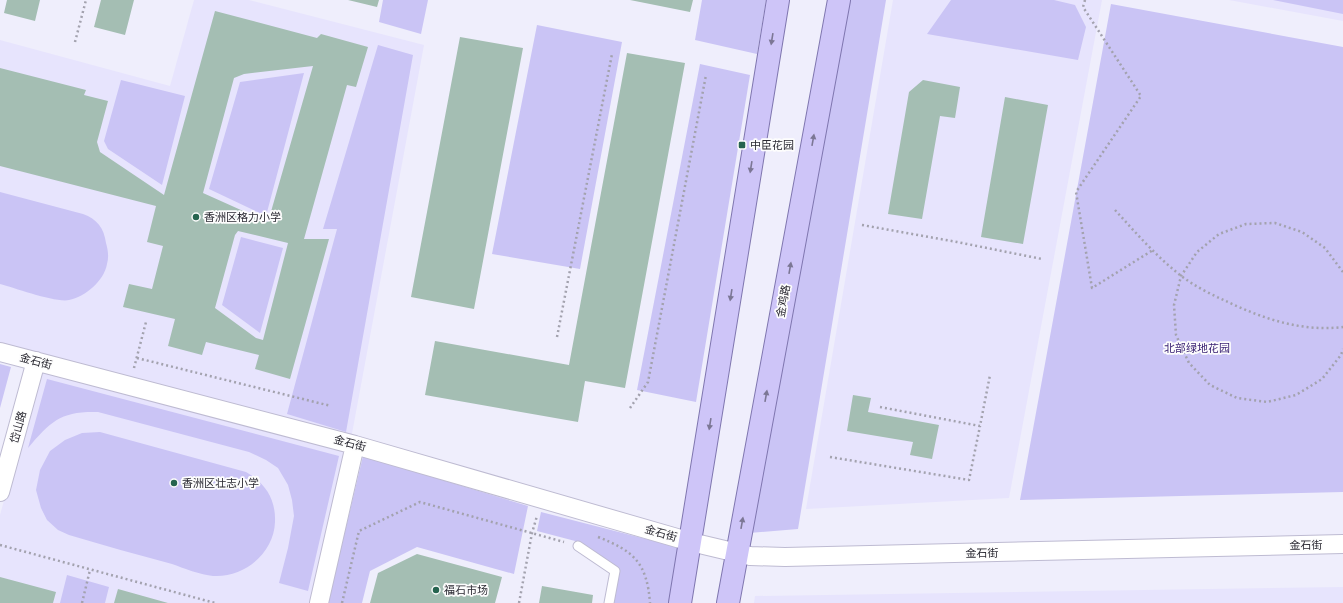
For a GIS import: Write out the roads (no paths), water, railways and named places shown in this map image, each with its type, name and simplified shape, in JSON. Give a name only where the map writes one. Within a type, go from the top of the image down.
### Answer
[{"type":"main road","points":[[680,603],[778,0]]},
{"type":"main road","name":"金鸡路","points":[[728,603],[839,0]]},
{"type":"street","name":"金石街","points":[[0,352],[355,445],[737,554],[766,558],[1343,544]]},
{"type":"street","name":"岱山路","points":[[0,492],[36,361]]},
{"type":"street","points":[[319,603],[355,445]]},
{"type":"lane","points":[[578,546],[615,571],[609,603]]},
{"type":"place","name":"中臣花园","points":[[742,145]]},
{"type":"place","name":"香洲区格力小学","points":[[196,217]]},
{"type":"place","name":"香洲区壮志小学","points":[[174,483]]},
{"type":"place","name":"福石市场","points":[[436,590]]},
{"type":"park label","name":"北部绿地花园","points":[[1197,348]]}]
